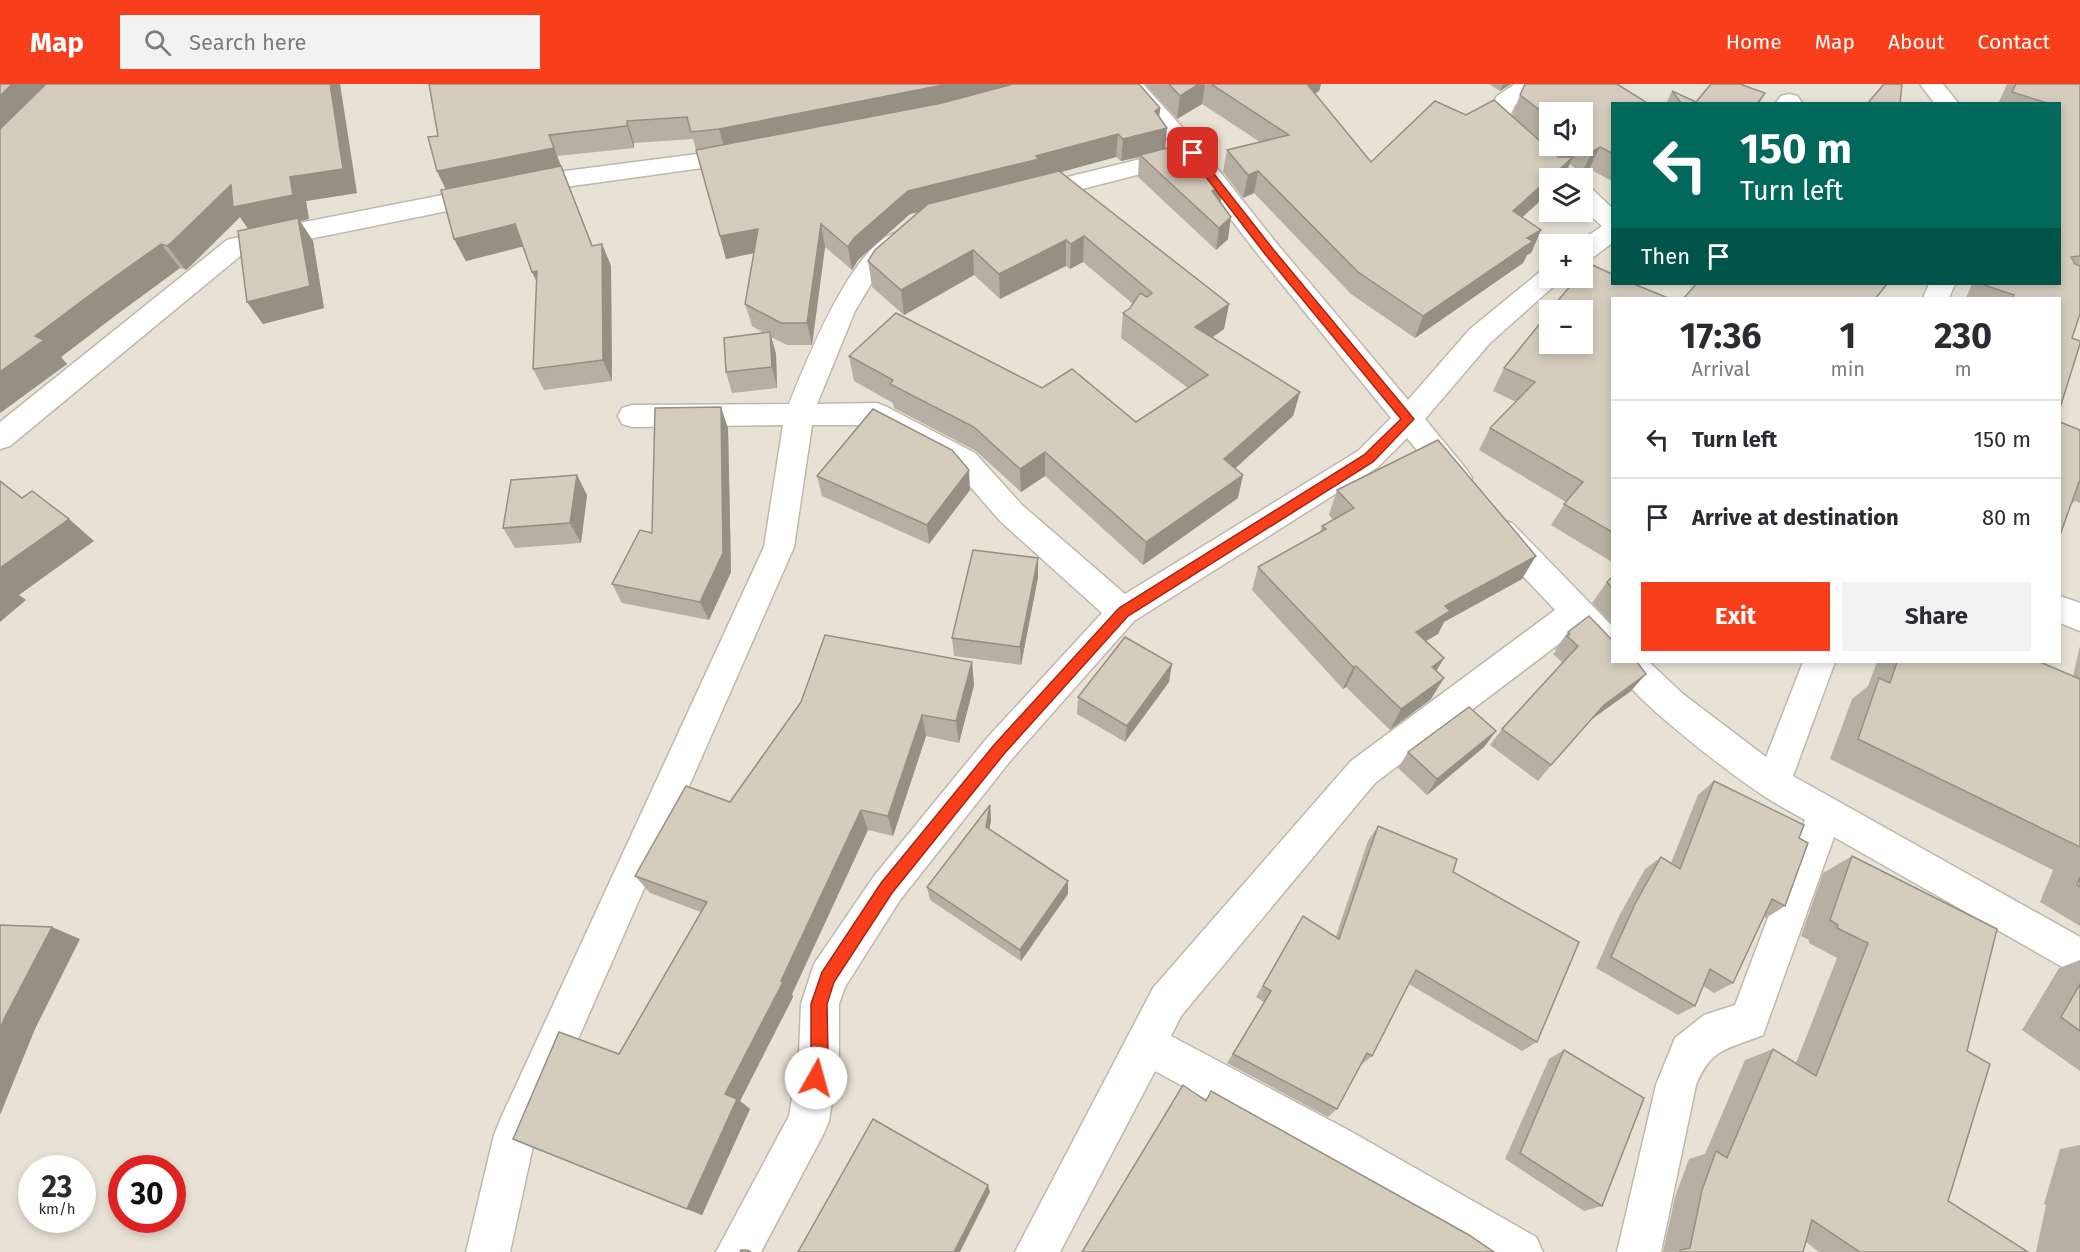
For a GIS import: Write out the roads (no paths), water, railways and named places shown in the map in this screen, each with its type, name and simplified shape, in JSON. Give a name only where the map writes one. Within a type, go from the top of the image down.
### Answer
[{"type":"street","points":[[1530,84],[1505,101],[1497,119],[1553,168]]},
{"type":"street","points":[[1931,84],[1946,102]]},
{"type":"street","points":[[1137,85],[1269,251],[1479,506],[1523,557],[1611,646]]},
{"type":"street","points":[[0,438],[236,246],[286,233],[565,178],[725,160],[771,151]]},
{"type":"street","points":[[1000,202],[1193,153]]},
{"type":"street","points":[[1593,204],[1611,220]]},
{"type":"street","points":[[488,1252],[515,1135],[779,547],[799,413],[842,311],[868,268],[920,222],[932,219]]},
{"type":"street","points":[[1593,245],[1611,232]]},
{"type":"street","points":[[738,1252],[809,1121],[819,1056],[819,1004],[828,978],[894,879],[999,749],[1123,612],[1368,459],[1408,419],[1480,336],[1539,286]]},
{"type":"street","points":[[632,416],[877,414],[965,461],[1011,513],[1123,612]]},
{"type":"street","points":[[2061,609],[2080,618]]},
{"type":"street","points":[[1036,1252],[1147,1046],[1167,1002],[1362,772],[1577,612]]},
{"type":"street","points":[[1629,663],[1671,704],[1773,783],[2080,958]]},
{"type":"street","points":[[1773,783],[1819,663]]},
{"type":"street","points":[[1639,1252],[1676,1084],[1689,1052],[1718,1029],[1749,1021],[1826,813]]},
{"type":"street","points":[[1147,1046],[1335,1146],[1521,1252]]}]
